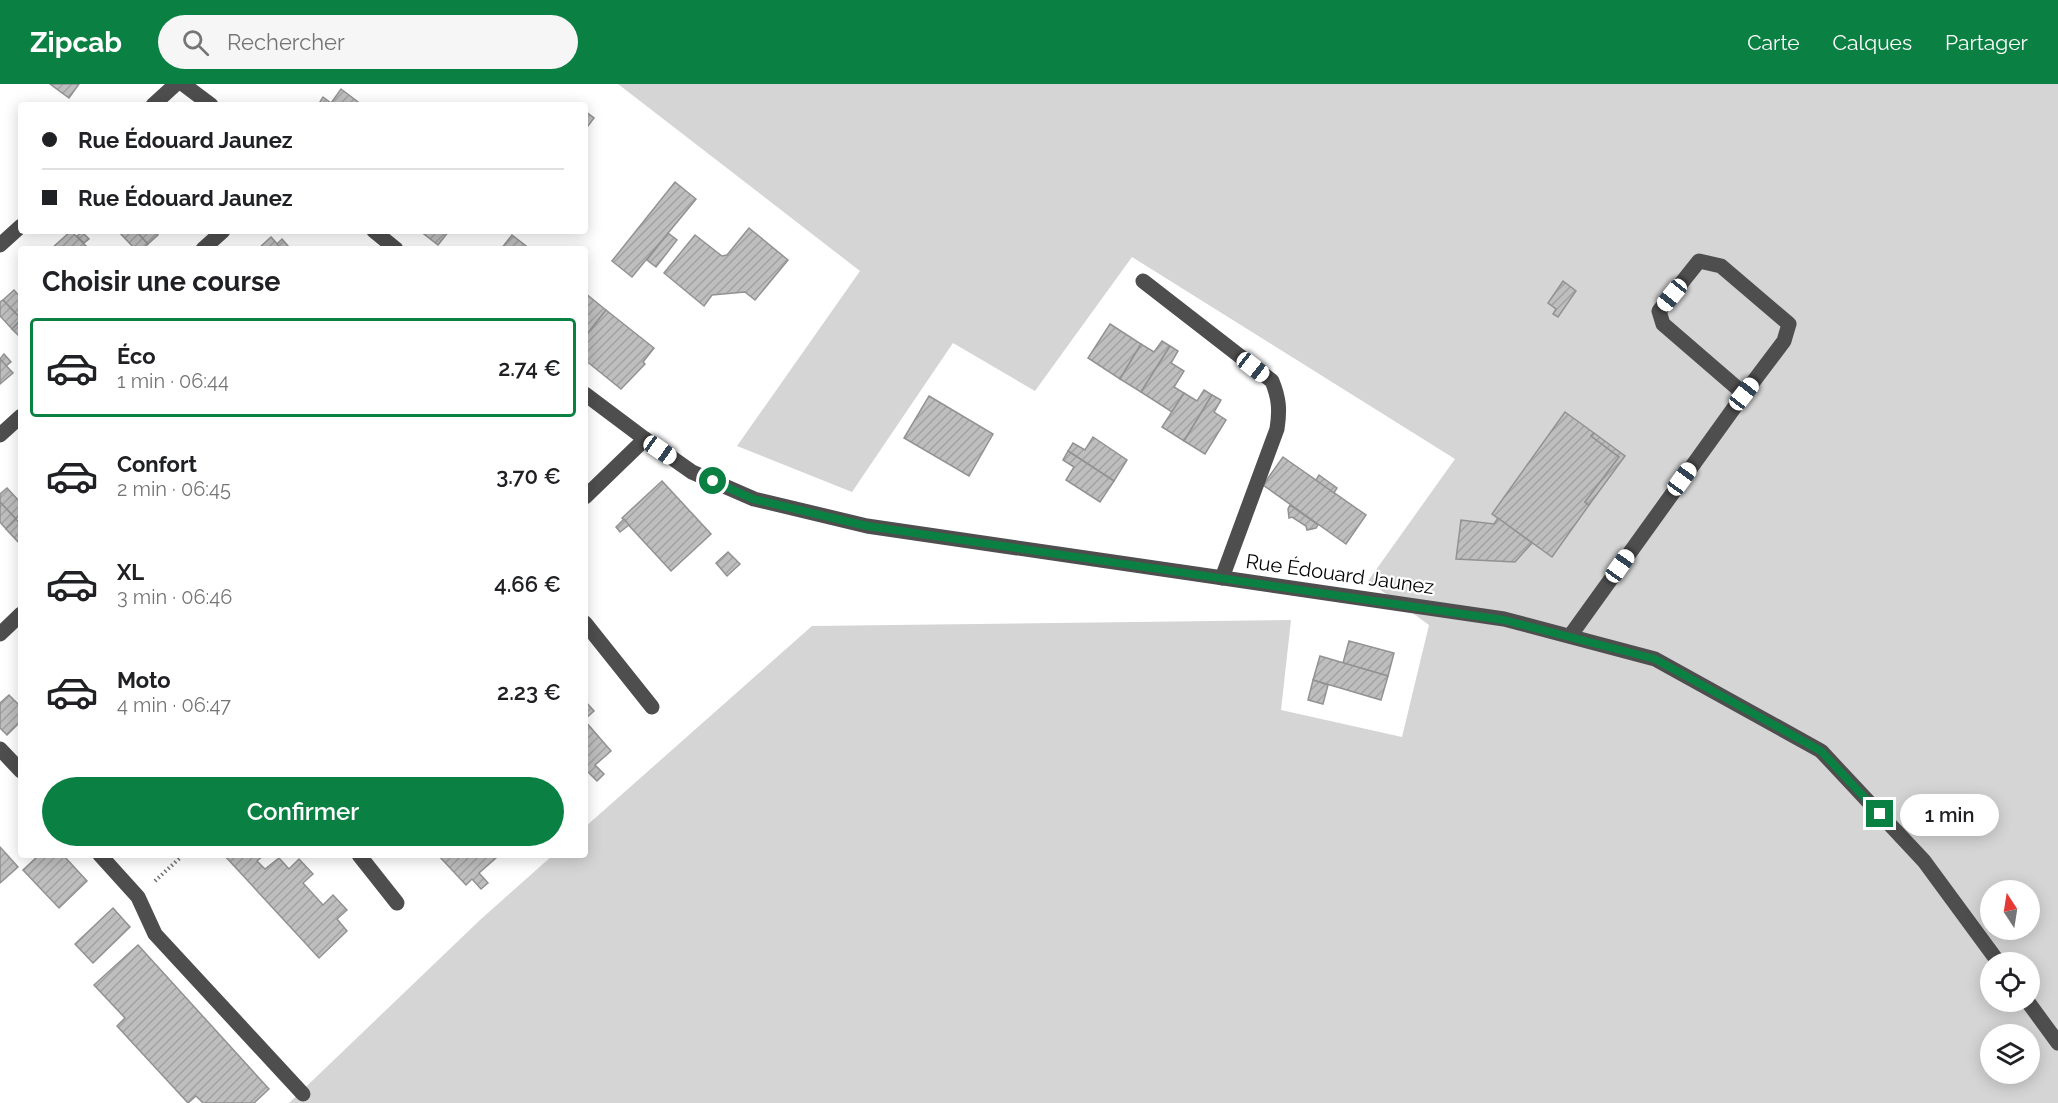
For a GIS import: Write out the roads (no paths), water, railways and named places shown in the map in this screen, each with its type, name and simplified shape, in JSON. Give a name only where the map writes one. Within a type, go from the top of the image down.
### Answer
[{"type":"street","points":[[156,102],[176,84]]},
{"type":"street","points":[[183,84],[207,102]]},
{"type":"street","points":[[0,245],[18,229]]},
{"type":"street","points":[[206,246],[220,234]]},
{"type":"street","points":[[378,234],[392,246]]},
{"type":"street","points":[[1570,636],[1744,394],[1785,341],[1789,324],[1720,266],[1699,261],[1659,311],[1663,324],[1744,394]]},
{"type":"street","points":[[1143,281],[1272,381],[1278,396],[1280,411],[1277,429],[1222,578]]},
{"type":"street","name":"Rue Édouard Jaunez","points":[[588,395],[692,472],[753,499],[867,526],[1504,620],[1655,659],[1821,751],[1924,861],[1991,952]]},
{"type":"street","points":[[0,435],[18,419]]},
{"type":"street","points":[[588,494],[645,439]]},
{"type":"street","points":[[0,634],[18,617]]},
{"type":"street","points":[[588,627],[652,707]]},
{"type":"street","points":[[0,749],[18,768]]},
{"type":"street","points":[[103,858],[138,897],[155,934],[303,1094]]},
{"type":"street","points":[[361,858],[397,903]]},
{"type":"street","points":[[2035,1012],[2058,1043]]}]
